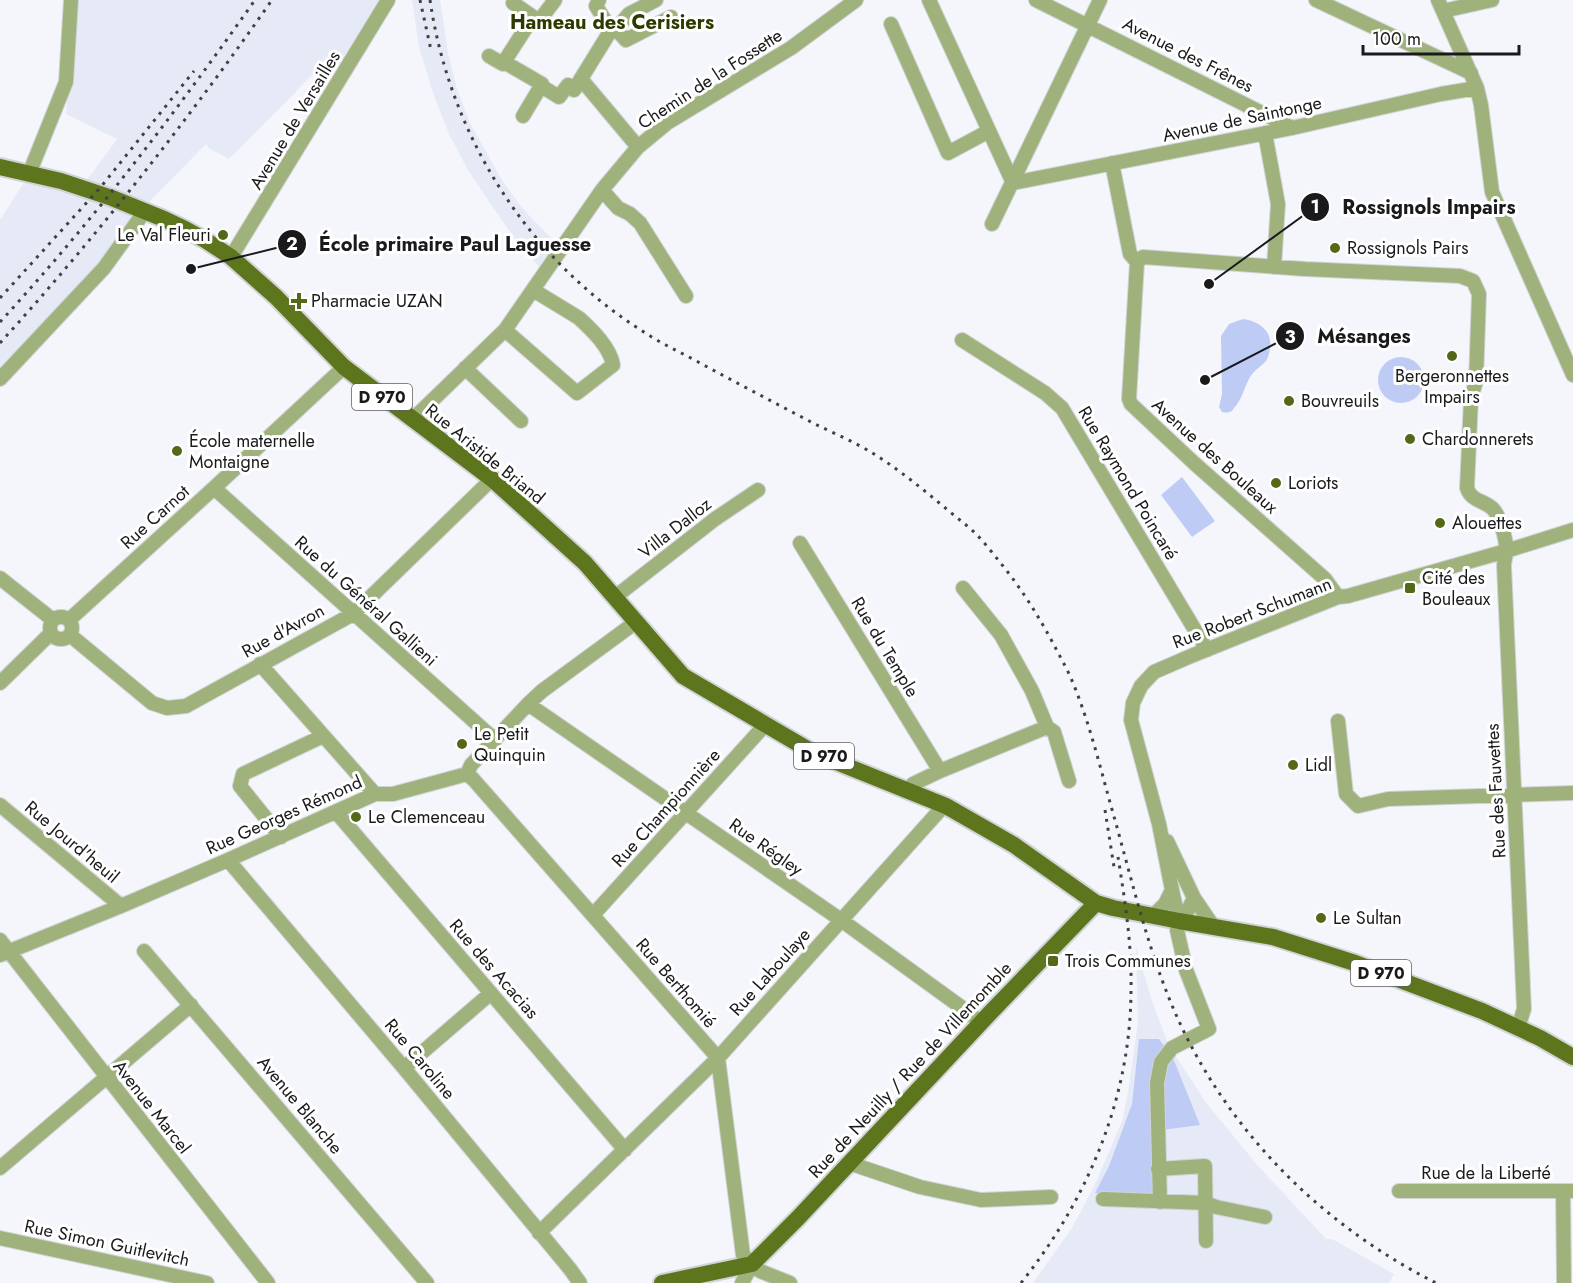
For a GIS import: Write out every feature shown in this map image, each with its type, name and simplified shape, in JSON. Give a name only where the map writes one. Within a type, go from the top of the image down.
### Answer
[{"type":"main road","name":"Rue Aristide Briand","points":[[0,167],[81,187],[145,211],[205,240],[231,257],[276,297],[344,367],[492,479],[585,563],[682,676],[765,725]]},
{"type":"main road","name":"D 970","points":[[765,725],[814,753],[946,807],[1014,845],[1096,903],[1179,921],[1273,937],[1355,963],[1482,1011],[1573,1057]]},
{"type":"main road","name":"Rue de Neuilly / Rue de Villemomble","points":[[752,1264],[1096,903]]},
{"type":"main road","points":[[662,1283],[752,1264]]},
{"type":"street","points":[[29,174],[66,82],[70,0]]},
{"type":"street","name":"Avenue de Versailles","points":[[231,257],[388,0]]},
{"type":"street","points":[[513,3],[539,21],[555,0]]},
{"type":"street","points":[[489,56],[542,84],[541,86],[559,98],[575,85],[613,30],[628,14],[656,0]]},
{"type":"street","name":"Chemin de la Fossette","points":[[412,420],[505,330],[602,190],[638,147],[667,123],[791,48],[856,0]]},
{"type":"street","points":[[929,0],[1013,183]]},
{"type":"street","name":"Avenue des Frênes","points":[[1036,0],[1292,128]]},
{"type":"street","points":[[992,224],[1100,0]]},
{"type":"street","points":[[1316,0],[1471,74]]},
{"type":"street","points":[[1492,0],[1440,5],[1477,88],[1492,192],[1573,375]]},
{"type":"street","points":[[594,2],[613,30],[626,40],[670,17]]},
{"type":"street","points":[[504,62],[533,17]]},
{"type":"street","points":[[891,24],[948,153],[989,131]]},
{"type":"street","points":[[575,85],[638,147]]},
{"type":"street","points":[[523,116],[541,86]]},
{"type":"street","name":"Avenue de Saintonge","points":[[1013,183],[1292,128],[1477,88]]},
{"type":"street","points":[[1137,262],[1143,257],[1274,267],[1278,204],[1265,133]]},
{"type":"street","name":"Avenue des Bouleaux","points":[[1112,163],[1130,254],[1137,262],[1129,399],[1131,404],[1325,579],[1338,597]]},
{"type":"street","points":[[602,190],[618,208],[630,214],[640,223],[686,296]]},
{"type":"street","points":[[0,379],[104,268],[145,211]]},
{"type":"street","name":"Rue des Fauvettes","points":[[1274,267],[1460,276],[1473,281],[1479,294],[1476,381],[1471,399],[1469,421],[1467,488],[1471,496],[1493,508],[1506,540],[1504,564],[1524,1009],[1518,1028]]},
{"type":"street","points":[[505,330],[577,393],[613,365],[611,357],[579,318],[533,290]]},
{"type":"street","name":"Rue Raymond Poincaré","points":[[962,340],[1045,393],[1062,408],[1207,650]]},
{"type":"street","name":"Rue Carnot","points":[[69,620],[344,367]]},
{"type":"street","points":[[465,368],[521,421]]},
{"type":"street","name":"Rue d'Avron","points":[[70,635],[152,703],[167,708],[186,706],[353,614],[492,479]]},
{"type":"street","name":"Rue du Général Gallieni","points":[[214,489],[495,740]]},
{"type":"street","name":"Villa Dalloz","points":[[615,597],[715,519],[758,490]]},
{"type":"street","name":"Rue Robert Schumann","points":[[1179,921],[1159,824],[1131,720],[1133,703],[1141,686],[1154,672],[1338,597],[1556,537],[1573,530]]},
{"type":"street","name":"Rue Robert Schumann","points":[[1556,537],[1573,540]]},
{"type":"street","name":"Rue du Temple","points":[[800,543],[940,771]]},
{"type":"street","points":[[0,578],[52,627],[54,636],[64,639],[70,635],[72,626],[63,616],[52,627],[0,683]]},
{"type":"street","points":[[963,588],[1001,634],[1032,691],[1047,727],[1054,732],[1069,780]]},
{"type":"street","points":[[467,774],[471,765],[542,691],[636,622]]},
{"type":"street","points":[[260,664],[375,794]]},
{"type":"street","name":"Rue Régley","points":[[528,704],[841,920],[980,1023]]},
{"type":"street","points":[[1338,721],[1346,794],[1358,806],[1388,800],[1573,793]]},
{"type":"street","name":"Rue Championnière","points":[[593,915],[765,725]]},
{"type":"street","points":[[908,790],[913,784],[940,771],[1047,727]]},
{"type":"street","points":[[281,837],[240,786],[243,774],[323,736]]},
{"type":"street","name":"Rue Georges Rémond","points":[[4,953],[121,906],[375,794],[393,794],[467,774]]},
{"type":"street","name":"Rue Berthomié","points":[[467,774],[718,1058]]},
{"type":"street","name":"Rue Jourd'heuil","points":[[0,806],[121,906]]},
{"type":"street","name":"Rue Laboulaye","points":[[539,1233],[718,1058],[940,810],[946,807]]},
{"type":"street","name":"Rue des Acacias","points":[[336,812],[625,1150]]},
{"type":"street","name":"Rue Robert Schumann","points":[[1159,824],[1194,898],[1213,926]]},
{"type":"street","name":"Rue Caroline","points":[[228,860],[404,1068],[580,1283]]},
{"type":"street","points":[[1154,915],[1165,904],[1172,890]]},
{"type":"street","points":[[1160,1202],[1157,1083],[1161,1062],[1172,1048],[1209,1029],[1186,970],[1177,930],[1179,921],[1194,898]]},
{"type":"street","name":"Avenue Marcel","points":[[0,940],[4,953],[267,1283]]},
{"type":"street","name":"Avenue Blanche","points":[[144,951],[427,1283]]},
{"type":"street","points":[[404,1068],[491,993]]},
{"type":"street","points":[[0,1168],[191,1005]]},
{"type":"street","points":[[718,1058],[743,1256],[760,1271],[790,1283]]},
{"type":"street","points":[[849,1163],[920,1187],[981,1200],[1051,1197]]},
{"type":"street","points":[[1158,1169],[1205,1166],[1206,1241]]},
{"type":"street","name":"Rue de la Liberté","points":[[1398,1191],[1568,1191]]},
{"type":"street","points":[[1564,1283],[1568,1191]]},
{"type":"street","points":[[1103,1199],[1206,1203],[1265,1217]]},
{"type":"street","name":"Rue Simon Guitlevitch","points":[[0,1238],[207,1283]]},
{"type":"street","points":[[742,1283],[752,1264]]},
{"type":"shaded area","points":[[75,0],[379,0],[339,64],[329,58],[229,159],[210,149],[206,144],[147,204],[86,281],[0,371],[0,220],[25,181],[74,195],[117,139],[66,114]]},
{"type":"shaded area","points":[[412,0],[440,0],[448,53],[457,89],[470,123],[503,182],[523,209],[555,242],[539,267],[490,203],[468,170],[449,134],[419,47]]},
{"type":"shaded area","points":[[1243,319],[1264,328],[1269,337],[1269,353],[1266,361],[1251,376],[1237,405],[1230,412],[1222,412],[1219,407],[1222,394],[1221,336],[1229,324]]},
{"type":"shaded area","points":[[1401,357],[1417,364],[1424,380],[1417,396],[1401,403],[1385,396],[1378,380],[1385,364]]},
{"type":"shaded area","points":[[1182,477],[1215,521],[1192,537],[1161,495]]},
{"type":"shaded area","points":[[1136,947],[1152,1001],[1169,1046],[1207,1104],[1259,1167],[1326,1239],[1332,1239],[1394,1274],[1389,1283],[1033,1283],[1072,1228],[1097,1180],[1123,1119],[1138,1023]]},
{"type":"shaded area","points":[[1139,1039],[1159,1039],[1173,1058],[1200,1125],[1154,1131],[1157,1197],[1095,1193],[1109,1166],[1132,1104]]},
{"type":"railway","points":[[0,322],[68,245],[133,165],[255,0]]},
{"type":"railway","points":[[0,343],[72,261],[141,176],[208,89],[272,0]]},
{"type":"railway","points":[[420,0],[431,50]]},
{"type":"railway","points":[[430,0],[440,51],[456,100],[476,147],[502,191],[532,232],[566,270],[605,304],[653,338],[884,461],[913,481],[969,527],[1003,566],[1043,624],[1076,692],[1093,740],[1153,955],[1171,1003],[1192,1048],[1217,1090],[1246,1130],[1278,1167],[1314,1200],[1352,1231],[1393,1259],[1436,1283]]},
{"type":"railway","points":[[0,298],[100,188],[194,71]]},
{"type":"railway","points":[[1105,810],[1114,867]]},
{"type":"railway","points":[[1021,1283],[1045,1251],[1085,1182],[1114,1107],[1123,1069],[1129,1029],[1131,972],[1128,923],[1118,857]]},
{"type":"place","name":"Le Val Fleuri","points":[[223,235]]},
{"type":"place","name":"Rossignols Pairs","points":[[1335,248]]},
{"type":"place","name":"École primaire Paul Laguesse","points":[[191,269]]},
{"type":"place","name":"Rossignols Impairs","points":[[1209,284]]},
{"type":"place","name":"Pharmacie UZAN","points":[[299,301]]},
{"type":"place","name":"Bergeronnettes Impairs","points":[[1452,356]]},
{"type":"place","name":"Mésanges","points":[[1205,380]]},
{"type":"place","name":"Bouvreuils","points":[[1289,401]]},
{"type":"place","name":"Chardonnerets","points":[[1410,439]]},
{"type":"place","name":"École maternelle Montaigne","points":[[177,451]]},
{"type":"place","name":"Loriots","points":[[1276,483]]},
{"type":"place","name":"Alouettes","points":[[1440,523]]},
{"type":"place","name":"Cité des Bouleaux","points":[[1410,588]]},
{"type":"place","name":"Le Petit Quinquin","points":[[462,744]]},
{"type":"place","name":"Lidl","points":[[1293,765]]},
{"type":"place","name":"Le Clemenceau","points":[[356,817]]},
{"type":"place","name":"Le Sultan","points":[[1321,918]]},
{"type":"place","name":"Trois Communes","points":[[1053,961]]},
{"type":"district","name":"Hameau des Cerisiers","points":[[612,22]]}]
